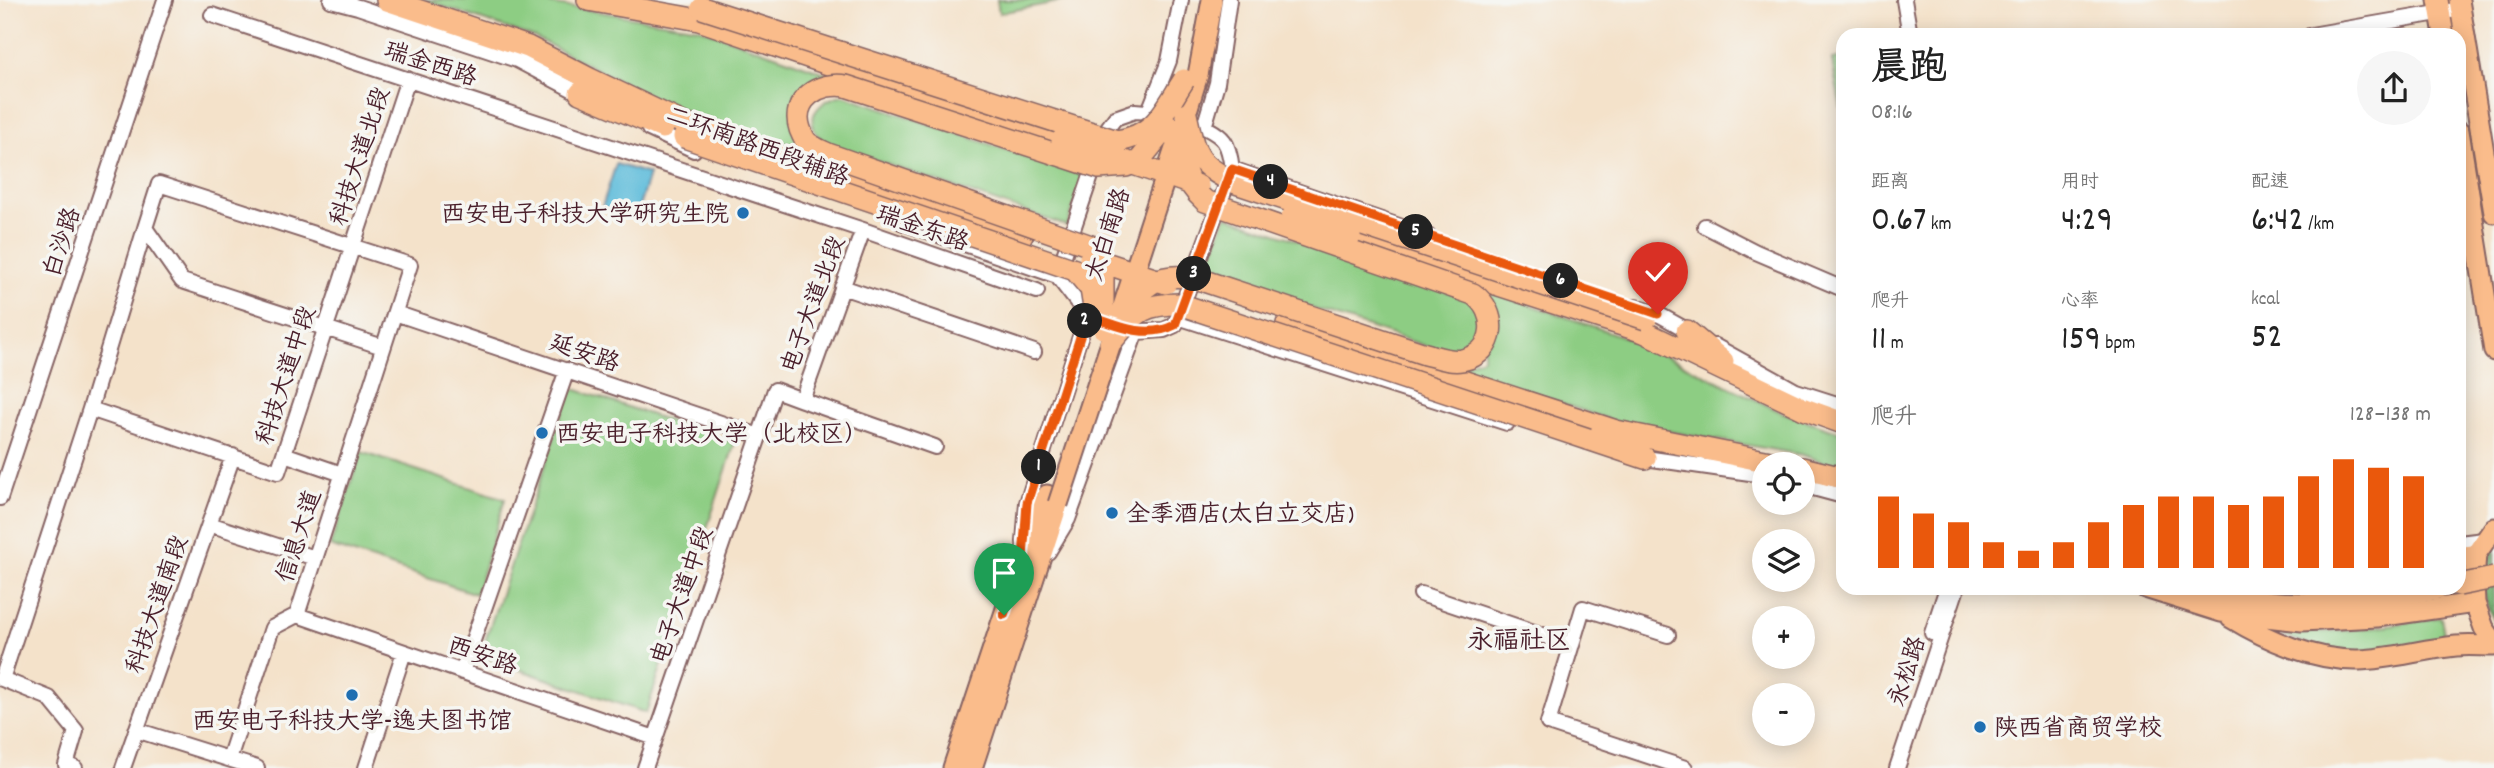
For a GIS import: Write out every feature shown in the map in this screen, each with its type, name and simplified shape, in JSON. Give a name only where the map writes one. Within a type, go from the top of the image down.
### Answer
[{"type":"highway","points":[[387,0],[528,47],[585,86],[686,131],[1075,270],[1087,282],[1094,296],[1103,328]]},
{"type":"highway","points":[[675,0],[1117,141],[1134,139],[1156,124],[1184,80]]},
{"type":"highway","points":[[598,2],[704,9],[890,85],[1423,261],[1645,325]]},
{"type":"highway","points":[[1103,328],[1102,260],[1091,246],[842,159],[807,142],[797,120],[799,108],[810,92],[833,83],[859,89],[1099,168],[1126,166],[1139,161],[1177,120]]},
{"type":"highway","points":[[859,89],[890,85],[921,110]]},
{"type":"highway","points":[[1103,328],[1153,283],[1171,275],[1178,275],[1201,280],[1452,361],[1465,359],[1483,349],[1491,335],[1492,321],[1484,302],[1454,286],[1205,201],[1192,191],[1187,180],[1177,120]]},
{"type":"highway","points":[[1177,120],[1205,166],[1233,181],[1645,325],[1745,381],[1804,409],[1836,420]]},
{"type":"highway","points":[[686,131],[860,181],[1616,431],[1752,458]]},
{"type":"highway","points":[[842,159],[860,181]]},
{"type":"highway","points":[[860,181],[888,175]]},
{"type":"highway","points":[[1384,264],[1423,261],[1454,286]]},
{"type":"highway","points":[[1103,328],[1143,309],[1156,305],[1179,304],[1645,458]]},
{"type":"highway","points":[[1687,331],[1745,381]]},
{"type":"highway","points":[[1376,338],[1392,359]]},
{"type":"highway","points":[[1392,359],[1425,354]]},
{"type":"highway","points":[[1815,471],[1836,476]]},
{"type":"highway","points":[[2466,563],[2481,549]]},
{"type":"highway","points":[[2466,583],[2494,578]]},
{"type":"highway","points":[[2222,595],[2295,605],[2334,604],[2393,595]]},
{"type":"main road","points":[[1177,120],[1195,35],[1199,0]]},
{"type":"main road","points":[[1177,120],[1198,75],[1212,0]]},
{"type":"main road","points":[[2460,5],[2464,28]]},
{"type":"main road","points":[[2439,6],[2443,28]]},
{"type":"main road","points":[[2466,42],[2494,214]]},
{"type":"main road","name":"太白南路","points":[[953,768],[1053,500],[1103,328],[1177,120]]},
{"type":"main road","points":[[2466,175],[2494,351]]},
{"type":"main road","points":[[2167,595],[2221,612],[2266,636],[2298,649],[2332,658],[2357,660],[2455,646],[2494,644],[2484,628],[2475,603],[2481,549]]},
{"type":"main road","name":"太白南路","points":[[972,768],[1031,562]]},
{"type":"main road","points":[[2221,612],[2302,621],[2340,620],[2475,603]]},
{"type":"street","name":"白沙路","points":[[0,498],[165,0]]},
{"type":"street","name":"二环南路西段辅路","points":[[331,0],[517,60],[585,86],[681,146],[1057,276]]},
{"type":"street","points":[[1149,111],[1169,61],[1181,0]]},
{"type":"street","points":[[1205,127],[1217,83],[1229,0]]},
{"type":"street","points":[[1903,0],[1909,28]]},
{"type":"street","points":[[2342,28],[2439,6],[2460,5]]},
{"type":"street","points":[[704,9],[1107,129]]},
{"type":"street","name":"瑞金西路","points":[[212,15],[634,156]]},
{"type":"street","name":"科技大道北段","points":[[352,246],[408,79]]},
{"type":"street","points":[[1135,111],[1149,111],[1205,127],[1225,142],[1232,169],[1175,325],[1164,330],[1136,332],[1103,328],[1057,276],[1107,129],[1115,118],[1135,111]]},
{"type":"street","name":"瑞金东路","points":[[634,156],[863,230],[1037,291]]},
{"type":"street","points":[[1232,169],[1658,314],[1796,391],[1836,404]]},
{"type":"street","points":[[75,768],[66,765],[76,731],[48,698],[2,679],[90,409],[159,184],[352,246]]},
{"type":"street","points":[[1705,226],[1756,252],[1836,286]]},
{"type":"street","points":[[145,228],[183,281],[383,347]]},
{"type":"street","name":"电子大道北段","points":[[760,436],[775,390],[802,400],[863,230]]},
{"type":"street","name":"信息大道","points":[[229,759],[272,628],[297,615],[410,265],[352,246]]},
{"type":"street","name":"科技大道中段","points":[[233,456],[278,472],[352,246]]},
{"type":"street","points":[[842,287],[1034,352]]},
{"type":"street","name":"延安路","points":[[395,313],[760,436]]},
{"type":"street","points":[[1178,317],[1586,449],[1752,473]]},
{"type":"street","points":[[1031,562],[1027,503],[1103,328]]},
{"type":"street","points":[[1031,562],[1068,519],[1136,332]]},
{"type":"street","points":[[461,672],[567,370]]},
{"type":"street","points":[[802,400],[935,447]]},
{"type":"street","points":[[90,409],[233,456]]},
{"type":"street","name":"电子大道中段","points":[[645,768],[760,436]]},
{"type":"street","points":[[284,454],[342,474]]},
{"type":"street","name":"科技大道南段","points":[[123,768],[233,456]]},
{"type":"street","points":[[1815,488],[1836,494]]},
{"type":"street","points":[[209,524],[315,558]]},
{"type":"street","points":[[1421,594],[1572,645]]},
{"type":"street","name":"永松路","points":[[1888,768],[1945,595]]},
{"type":"street","name":"永松路","points":[[1897,768],[1955,595]]},
{"type":"street","points":[[1668,635],[1583,608],[1548,723],[1685,768]]},
{"type":"street","name":"西安路","points":[[297,615],[655,738]]},
{"type":"street","points":[[366,768],[404,652]]},
{"type":"street","points":[[136,730],[257,768]]},
{"type":"green space","points":[[424,0],[537,0],[699,28],[831,75],[804,88],[808,154],[664,104],[536,38]]},
{"type":"green space","points":[[997,0],[1068,0],[999,13]]},
{"type":"green space","points":[[1836,59],[1836,82],[1832,60]]},
{"type":"green space","points":[[843,95],[1084,176],[1067,226],[828,144],[814,129],[814,115],[825,102]]},
{"type":"green space","points":[[1226,216],[1472,300],[1485,321],[1475,348],[1447,353],[1205,273]]},
{"type":"green space","points":[[1484,289],[1633,340],[1781,412],[1836,431],[1836,467],[1815,459],[1815,452],[1786,452],[1616,422],[1455,367],[1483,358]]},
{"type":"green space","points":[[571,388],[735,443],[646,713],[480,656]]},
{"type":"green space","points":[[361,452],[505,499],[476,594],[330,546]]},
{"type":"green space","points":[[2494,547],[2494,620],[2483,592],[2483,574]]},
{"type":"green space","points":[[2441,617],[2445,640],[2370,651],[2322,649],[2267,630],[2332,631]]},
{"type":"water","points":[[616,164],[649,174],[636,217],[602,207]]},
{"type":"place","name":"西安电子科技大学研究生院","points":[[743,213]]},
{"type":"place","name":"西安电子科技大学（北校区）","points":[[542,433]]},
{"type":"place","name":"全季酒店(太白立交店)","points":[[1112,513]]},
{"type":"place","name":"西安电子科技大学-逸夫图书馆","points":[[352,695]]},
{"type":"place","name":"陕西省商贸学校","points":[[1980,727]]},
{"type":"district","name":"永福社区","points":[[1519,639]]},
{"type":"route","points":[[1004,615],[1023,558],[1027,503],[1087,315],[1136,332],[1164,330],[1175,325],[1232,169],[1658,314]]}]
